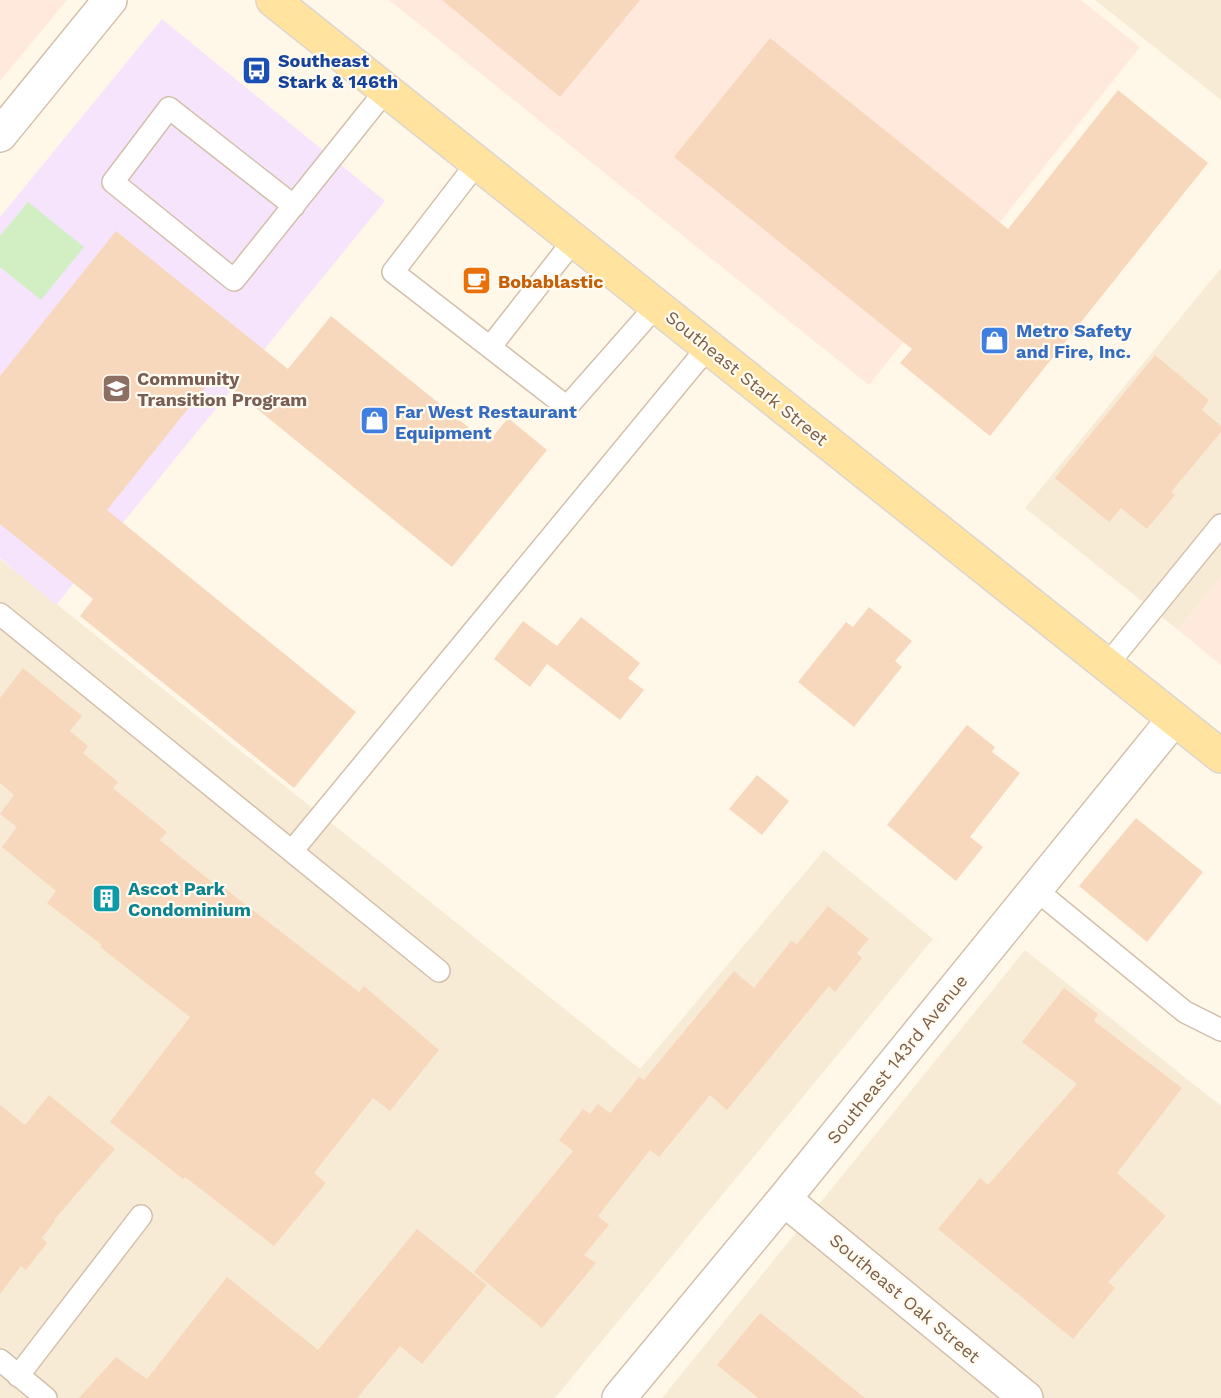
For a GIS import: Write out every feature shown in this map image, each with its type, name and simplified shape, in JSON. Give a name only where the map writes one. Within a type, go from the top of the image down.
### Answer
[{"type":"main road","name":"Southeast Stark Street","points":[[273,0],[1221,756]]},
{"type":"street","points":[[0,135],[110,0]]},
{"type":"street","name":"Southeast 143rd Avenue","points":[[619,1398],[784,1199],[1174,718]]},
{"type":"street","name":"Southeast Oak Street","points":[[784,1199],[1026,1398]]},
{"type":"lane","points":[[294,206],[170,108],[113,182],[234,280],[294,206],[386,90]]},
{"type":"lane","points":[[477,163],[393,272],[567,407],[656,306]]},
{"type":"lane","points":[[491,346],[574,240]]},
{"type":"lane","points":[[292,851],[708,347]]},
{"type":"lane","points":[[1107,665],[1221,525]]},
{"type":"lane","points":[[0,614],[439,971]]},
{"type":"lane","points":[[1035,889],[1185,1012],[1221,1030]]},
{"type":"lane","points":[[18,1376],[141,1216]]},
{"type":"lane","points":[[0,1360],[45,1398]]},
{"type":"shaded area","points":[[0,0],[67,0],[0,81]]},
{"type":"shaded area","points":[[389,0],[1081,0],[1140,47],[869,385]]},
{"type":"shaded area","points":[[1095,0],[1221,0],[1221,100]]},
{"type":"shaded area","name":"Community Transition Program","points":[[162,19],[385,201],[56,605],[0,558],[0,217]]},
{"type":"shaded area","points":[[1221,268],[1221,577],[1178,630],[1025,508]]},
{"type":"shaded area","points":[[0,559],[640,1069],[824,850],[933,939],[555,1398],[0,1398]]},
{"type":"shaded area","points":[[1221,577],[1221,665],[1178,630]]},
{"type":"shaded area","points":[[1025,950],[1221,1106],[1221,1398],[662,1398]]},
{"type":"green space","points":[[28,202],[84,247],[41,300],[0,267],[0,236]]},
{"type":"building","points":[[442,0],[640,0],[560,97]]},
{"type":"building","points":[[770,38],[1008,229],[1118,90],[1208,163],[990,436],[900,363],[912,349],[674,157]]},
{"type":"building","points":[[116,231],[288,369],[331,316],[488,443],[508,418],[547,450],[452,567],[215,375],[107,510],[356,712],[294,788],[80,616],[93,599],[0,524],[0,376]]},
{"type":"building","points":[[1155,355],[1209,400],[1202,410],[1221,426],[1221,432],[1171,492],[1175,495],[1147,529],[1121,508],[1109,522],[1055,478]]},
{"type":"building","points":[[869,607],[912,641],[895,661],[902,667],[854,727],[798,682],[846,622],[853,627]]},
{"type":"building","points":[[581,617],[640,663],[628,678],[644,690],[620,720],[547,664],[530,687],[494,659],[523,621],[557,646]]},
{"type":"building","points":[[23,668],[82,716],[70,731],[88,746],[83,753],[118,782],[113,788],[167,832],[160,840],[213,883],[215,881],[359,992],[364,986],[439,1050],[390,1111],[373,1098],[314,1173],[326,1183],[274,1246],[110,1122],[190,1017],[47,903],[56,891],[2,847],[17,827],[0,814],[14,795],[0,783],[0,698]]},
{"type":"building","points":[[967,725],[995,747],[992,752],[1020,773],[970,837],[983,847],[956,881],[887,825]]},
{"type":"building","points":[[757,775],[789,801],[762,835],[729,809]]},
{"type":"building","points":[[1136,818],[1203,872],[1147,942],[1079,886]]},
{"type":"building","points":[[828,906],[869,939],[857,953],[862,958],[835,992],[829,986],[727,1110],[710,1095],[659,1157],[650,1150],[598,1216],[609,1225],[584,1255],[596,1263],[542,1328],[474,1272],[573,1151],[559,1140],[583,1109],[590,1114],[598,1104],[610,1113],[639,1077],[644,1080],[734,971],[754,988],[791,941],[797,944]]},
{"type":"building","points":[[1064,988],[1098,1014],[1094,1021],[1182,1088],[1117,1173],[1166,1216],[1108,1282],[1115,1288],[1073,1339],[938,1229],[980,1178],[988,1185],[1077,1084],[1022,1042]]},
{"type":"building","points":[[49,1095],[115,1149],[54,1220],[42,1238],[47,1243],[26,1270],[21,1266],[0,1294],[0,1105],[25,1125]]},
{"type":"building","points":[[417,1229],[487,1285],[422,1364],[400,1346],[357,1398],[79,1398],[116,1357],[147,1379],[227,1277],[318,1350]]},
{"type":"building","points":[[760,1313],[865,1398],[758,1398],[717,1365]]},
{"type":"place","name":"Southeast Stark & 146th","points":[[257,70]]},
{"type":"place","name":"Bobablastic","points":[[477,281]]},
{"type":"place","name":"Metro Safety and Fire, Inc.","points":[[995,340]]},
{"type":"place","name":"Community Transition Program","points":[[116,388]]},
{"type":"place","name":"Far West Restaurant Equipment","points":[[374,421]]},
{"type":"place","name":"Ascot Park Condominium","points":[[107,898]]}]
